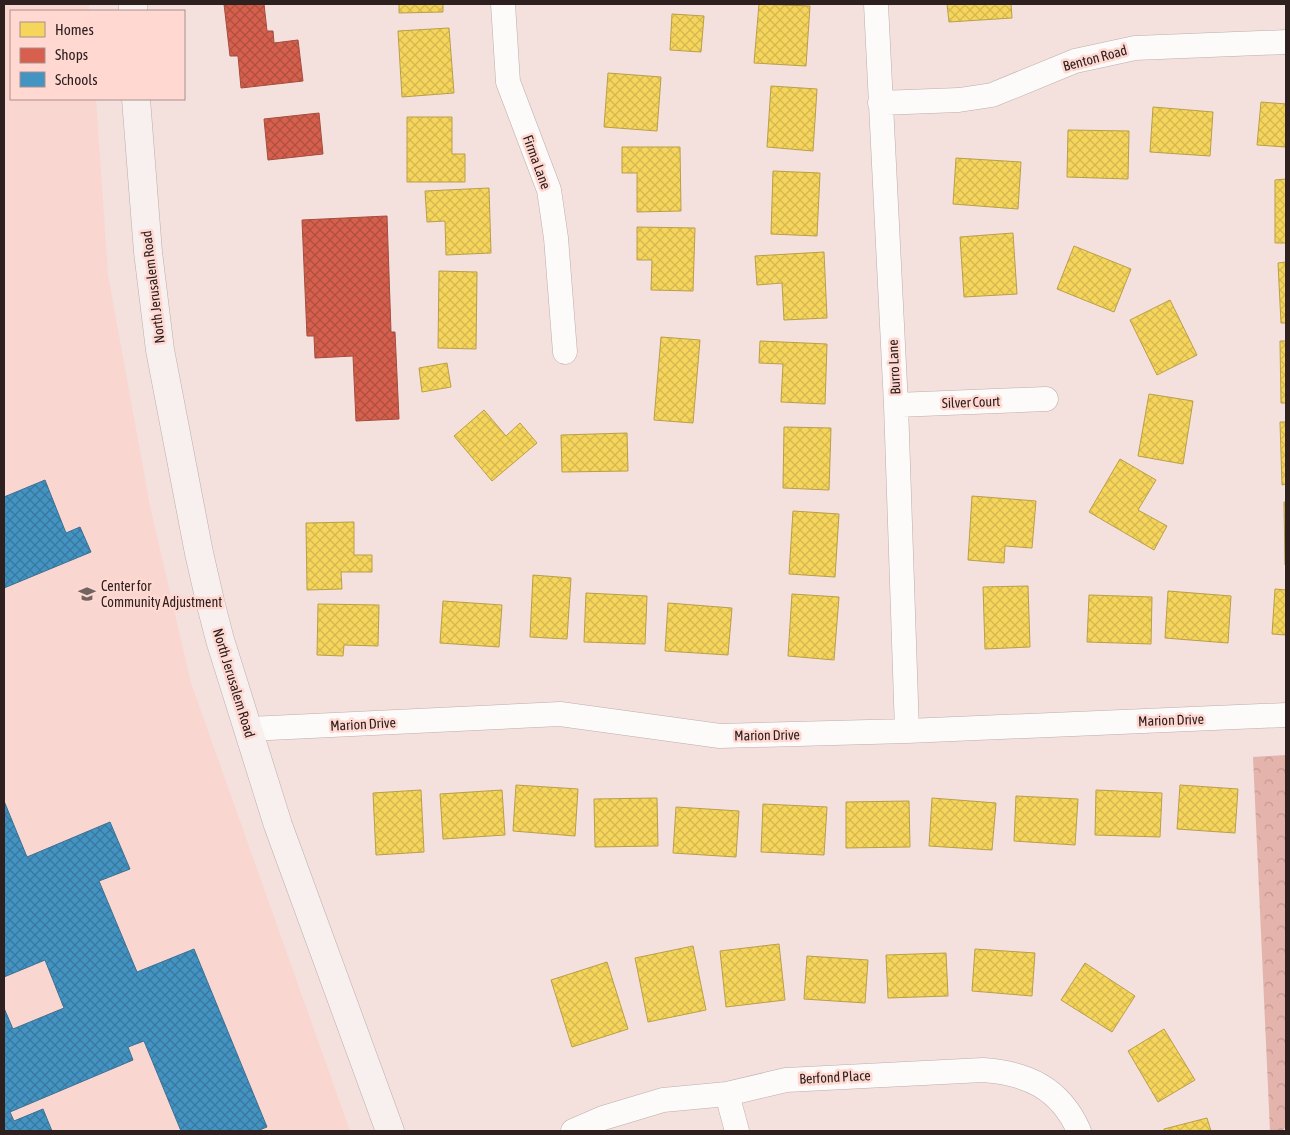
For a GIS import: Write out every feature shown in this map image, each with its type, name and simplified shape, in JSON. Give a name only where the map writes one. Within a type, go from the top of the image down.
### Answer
[{"type":"main road","name":"North Jerusalem Road","points":[[136,100],[148,252],[160,350],[199,553],[220,640],[278,825],[390,1131]]},
{"type":"street","name":"Firma Lane","points":[[504,4],[508,82],[549,190],[556,238],[565,352]]},
{"type":"street","name":"Burro Lane","points":[[876,4],[896,405],[906,731]]},
{"type":"street","name":"Benton Road","points":[[880,103],[959,100],[992,95],[1075,60],[1135,48],[1286,42]]},
{"type":"street","name":"Silver Court","points":[[896,405],[1046,399]]},
{"type":"street","name":"Marion Drive","points":[[248,729],[560,714],[720,736],[906,731],[1286,715]]},
{"type":"street","name":"Berfond Place","points":[[573,1131],[603,1118],[663,1100],[727,1094],[786,1080],[983,1070],[1010,1072],[1030,1079],[1051,1093],[1074,1120],[1079,1131]]},
{"type":"street","points":[[727,1094],[737,1131]]},
{"type":"shaded area","name":"Center for Community Adjustment","points":[[4,4],[89,4],[89,10],[10,10],[10,100],[96,100],[108,275],[150,506],[191,683],[350,1131],[4,1131]]},
{"type":"green space","points":[[1286,755],[1286,1127],[1282,1131],[1270,1131],[1253,757]]},
{"type":"building: Homes","points":[[399,4],[443,4],[443,12],[399,13]]},
{"type":"building: Homes","points":[[759,4],[810,6],[806,66],[754,63]]},
{"type":"building: Homes","points":[[947,4],[1011,4],[1012,18],[949,22]]},
{"type":"building: Homes","points":[[672,14],[704,16],[701,52],[670,50]]},
{"type":"building: Homes","points":[[449,28],[454,93],[402,97],[398,31]]},
{"type":"building: Homes","points":[[608,73],[661,77],[657,131],[604,127]]},
{"type":"building: Homes","points":[[771,86],[817,89],[813,151],[767,147]]},
{"type":"building: Homes","points":[[1261,102],[1286,104],[1286,147],[1257,145]]},
{"type":"building: Homes","points":[[1153,107],[1213,112],[1210,156],[1150,152]]},
{"type":"building: Homes","points":[[407,117],[452,117],[452,154],[465,154],[465,182],[407,182]]},
{"type":"building: Homes","points":[[1068,130],[1129,131],[1128,179],[1067,177]]},
{"type":"building: Homes","points":[[622,147],[680,147],[681,211],[637,212],[637,173],[622,173]]},
{"type":"building: Homes","points":[[956,158],[1021,162],[1018,209],[953,204]]},
{"type":"building: Homes","points":[[773,171],[820,173],[817,236],[771,234]]},
{"type":"building: Homes","points":[[1286,179],[1286,243],[1275,243],[1275,180]]},
{"type":"building: Homes","points":[[489,188],[491,253],[446,255],[445,221],[427,222],[425,191]]},
{"type":"building: Homes","points":[[637,227],[695,228],[693,291],[651,290],[652,260],[637,260]]},
{"type":"building: Homes","points":[[1013,233],[1017,294],[964,297],[960,237]]},
{"type":"building: Homes","points":[[1074,246],[1131,269],[1114,312],[1057,289]]},
{"type":"building: Homes","points":[[824,252],[827,318],[784,320],[782,283],[757,285],[755,256]]},
{"type":"building: Homes","points":[[1286,262],[1286,323],[1281,323],[1278,263]]},
{"type":"building: Homes","points":[[439,271],[477,272],[476,349],[438,348]]},
{"type":"building: Homes","points":[[1170,300],[1197,355],[1157,375],[1130,320]]},
{"type":"building: Homes","points":[[661,337],[700,340],[693,423],[654,420]]},
{"type":"building: Homes","points":[[760,341],[827,344],[825,404],[781,402],[783,364],[759,363]]},
{"type":"building: Homes","points":[[1280,341],[1286,341],[1286,403],[1281,403]]},
{"type":"building: Homes","points":[[447,363],[451,387],[422,392],[419,368]]},
{"type":"building: Homes","points":[[1149,394],[1193,401],[1183,464],[1138,456]]},
{"type":"building: Homes","points":[[484,410],[506,436],[520,423],[537,443],[492,481],[454,436]]},
{"type":"building: Homes","points":[[1280,422],[1286,422],[1286,484],[1282,485]]},
{"type":"building: Homes","points":[[784,427],[831,428],[829,490],[783,488]]},
{"type":"building: Homes","points":[[627,433],[628,471],[562,472],[561,435]]},
{"type":"building: Homes","points":[[1120,459],[1156,480],[1138,510],[1167,526],[1154,550],[1089,512]]},
{"type":"building: Homes","points":[[972,496],[1036,501],[1032,548],[1005,546],[1004,563],[968,560]]},
{"type":"building: Homes","points":[[1284,502],[1286,502],[1286,565],[1285,565]]},
{"type":"building: Homes","points":[[793,511],[839,514],[835,577],[789,574]]},
{"type":"building: Homes","points":[[354,522],[354,555],[372,555],[372,572],[341,572],[342,589],[307,590],[306,523]]},
{"type":"building: Homes","points":[[533,575],[571,578],[567,639],[530,637]]},
{"type":"building: Homes","points":[[1028,586],[1030,647],[985,649],[983,587]]},
{"type":"building: Homes","points":[[1275,589],[1286,590],[1286,635],[1272,634]]},
{"type":"building: Homes","points":[[1168,591],[1231,596],[1228,643],[1165,638]]},
{"type":"building: Homes","points":[[586,593],[647,596],[645,644],[584,642]]},
{"type":"building: Homes","points":[[792,594],[839,597],[834,660],[788,656]]},
{"type":"building: Homes","points":[[1089,595],[1152,597],[1151,644],[1087,642]]},
{"type":"building: Homes","points":[[443,601],[502,605],[499,647],[440,643]]},
{"type":"building: Homes","points":[[668,603],[732,608],[728,655],[665,651]]},
{"type":"building: Homes","points":[[318,604],[379,605],[378,646],[344,645],[343,656],[317,655]]},
{"type":"building: Homes","points":[[516,785],[578,789],[575,836],[513,831]]},
{"type":"building: Homes","points":[[1180,785],[1238,789],[1235,833],[1177,829]]},
{"type":"building: Homes","points":[[421,790],[424,852],[376,855],[373,793]]},
{"type":"building: Homes","points":[[502,790],[505,835],[443,839],[440,794]]},
{"type":"building: Homes","points":[[1096,790],[1162,793],[1160,837],[1095,835]]},
{"type":"building: Homes","points":[[1016,796],[1078,799],[1075,845],[1014,841]]},
{"type":"building: Homes","points":[[657,798],[658,846],[595,847],[594,799]]},
{"type":"building: Homes","points":[[932,798],[996,803],[992,850],[929,846]]},
{"type":"building: Homes","points":[[909,801],[910,847],[846,848],[846,802]]},
{"type":"building: Homes","points":[[763,804],[827,807],[824,855],[761,852]]},
{"type":"building: Homes","points":[[676,807],[739,811],[736,857],[673,853]]},
{"type":"building: Homes","points":[[779,944],[785,1000],[726,1007],[720,951]]},
{"type":"building: Homes","points":[[693,946],[706,1010],[648,1022],[635,958]]},
{"type":"building: Homes","points":[[975,949],[1035,953],[1032,996],[972,991]]},
{"type":"building: Homes","points":[[946,953],[948,996],[888,998],[886,955]]},
{"type":"building: Homes","points":[[807,956],[868,960],[865,1003],[804,999]]},
{"type":"building: Homes","points":[[607,962],[628,1029],[572,1047],[551,980]]},
{"type":"building: Homes","points":[[1085,963],[1135,996],[1112,1032],[1061,1000]]},
{"type":"building: Homes","points":[[1164,1029],[1195,1080],[1158,1102],[1128,1051]]},
{"type":"building: Homes","points":[[1207,1118],[1211,1131],[1164,1131],[1164,1129]]},
{"type":"building: Shops","points":[[224,4],[264,4],[267,31],[273,31],[274,43],[298,40],[303,81],[241,88],[238,56],[230,56]]},
{"type":"building: Shops","points":[[319,113],[323,154],[268,160],[264,119]]},
{"type":"building: Shops","points":[[387,216],[391,332],[395,332],[399,419],[356,421],[353,356],[315,358],[314,336],[307,336],[302,220]]},
{"type":"building: Schools","points":[[45,480],[66,533],[80,527],[91,552],[4,588],[4,497]]},
{"type":"building: Schools","points":[[4,801],[27,857],[110,822],[130,869],[99,881],[137,972],[194,949],[267,1127],[257,1131],[181,1131],[144,1041],[128,1047],[133,1060],[10,1112],[14,1121],[43,1109],[52,1131],[4,1131],[4,1008],[13,1029],[64,1008],[45,960],[4,977]]},
{"type":"place","name":"Center for Community Adjustment","points":[[87,594]]}]
